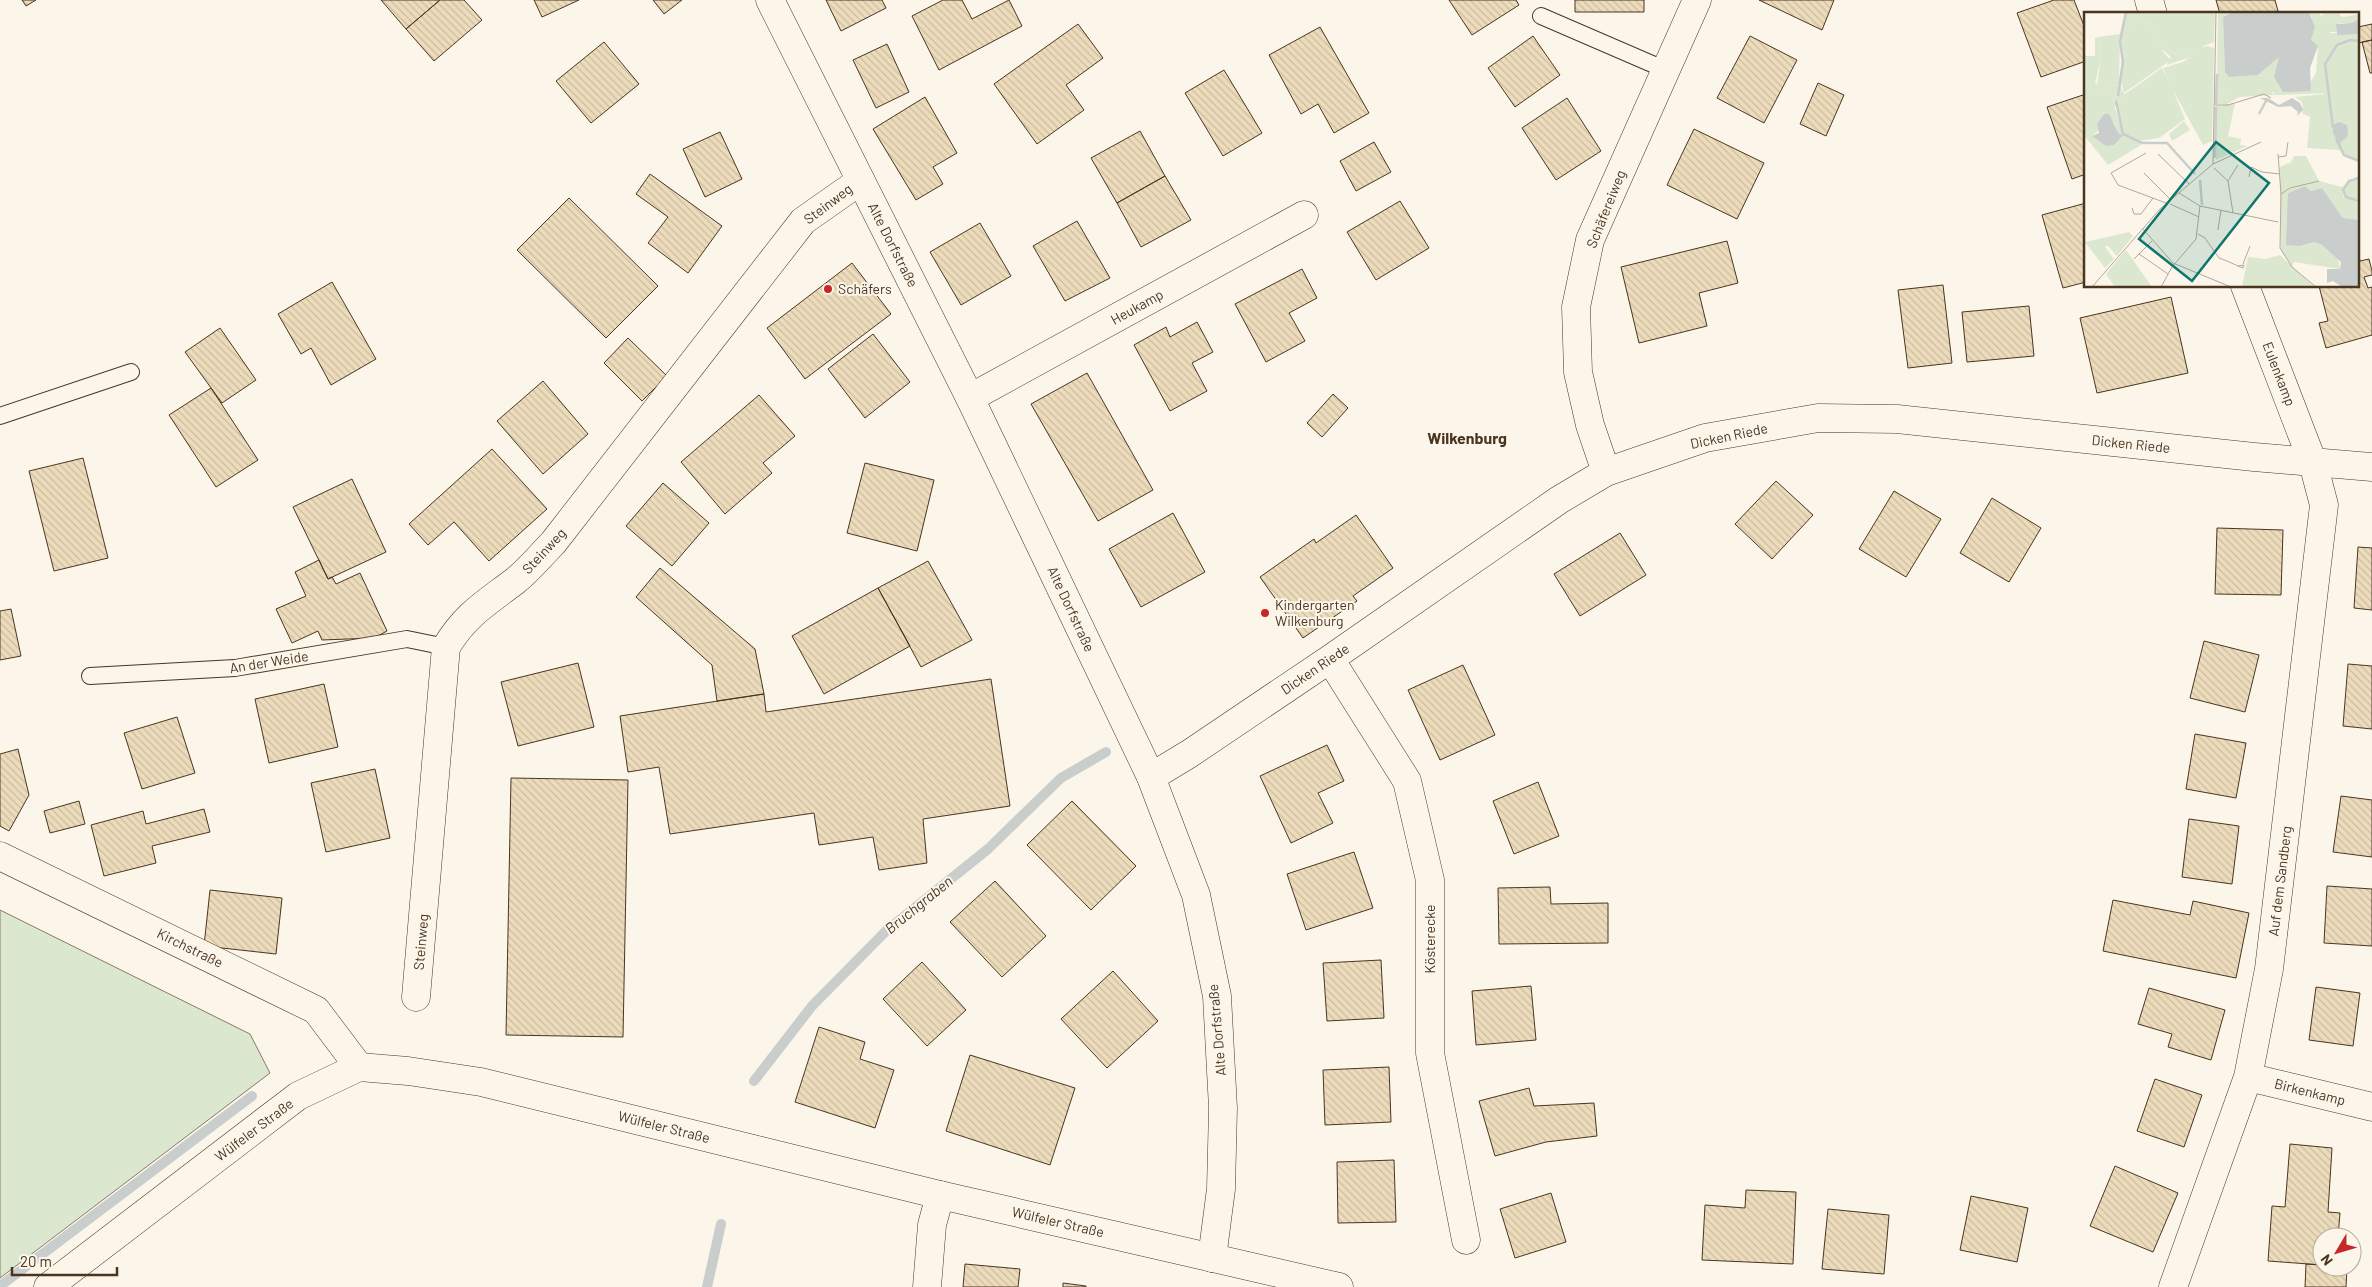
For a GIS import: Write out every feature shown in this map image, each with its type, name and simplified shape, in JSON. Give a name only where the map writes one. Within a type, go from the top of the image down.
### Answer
[{"type":"street","name":"Alte Dorfstraße","points":[[770,0],[970,398],[1151,776],[1196,895],[1217,996],[1223,1108],[1222,1188],[1212,1258]]},
{"type":"street","name":"Schäfereiweg","points":[[1606,472],[1590,425],[1578,372],[1576,307],[1590,240],[1697,0]]},
{"type":"street","name":"Steinweg","points":[[416,997],[446,647],[459,626],[516,579],[554,543],[803,221],[860,181]]},
{"type":"street","name":"Heukamp","points":[[970,398],[1304,215]]},
{"type":"street","name":"Eulenkamp","points":[[2246,288],[2313,463]]},
{"type":"street","name":"Dicken Riede","points":[[1151,776],[1189,754],[1330,659],[1559,500],[1606,472],[1705,438],[1818,418],[1897,419],[2313,463],[2372,467]]},
{"type":"street","name":"Auf dem Sandberg","points":[[2173,1287],[2248,1077],[2269,969],[2324,505],[2313,463]]},
{"type":"street","name":"Kösterecke","points":[[1330,659],[1407,781],[1430,880],[1430,1054],[1466,1240]]},
{"type":"street","name":"Kirchstraße","points":[[0,856],[316,1010],[359,1068]]},
{"type":"street","name":"Wülfeler Straße","points":[[48,1287],[298,1096],[359,1068],[408,1071],[480,1082],[940,1195],[1339,1287]]},
{"type":"street","name":"Birkenkamp","points":[[2248,1077],[2372,1107]]},
{"type":"street","points":[[927,1287],[932,1225],[940,1195]]},
{"type":"lane","points":[[1541,16],[1666,70]]},
{"type":"lane","points":[[0,416],[131,372]]},
{"type":"lane","name":"An der Weide","points":[[90,676],[235,668],[407,639],[446,647]]},
{"type":"green space","points":[[0,910],[250,1034],[270,1073],[0,1278]]},
{"type":"building","points":[[22,0],[36,0],[26,6]]},
{"type":"building","points":[[381,0],[440,0],[406,29]]},
{"type":"building","points":[[440,0],[464,0],[482,20],[434,61],[406,29]]},
{"type":"building","points":[[534,0],[579,0],[542,17]]},
{"type":"building","points":[[653,0],[682,0],[664,14]]},
{"type":"building","points":[[826,0],[882,0],[886,8],[841,31]]},
{"type":"building","points":[[943,0],[962,0],[972,19],[1009,0],[1022,26],[939,70],[912,16]]},
{"type":"building","points":[[1449,0],[1516,0],[1519,5],[1472,35]]},
{"type":"building","points":[[1575,0],[1644,0],[1644,12],[1575,12]]},
{"type":"building","points":[[1759,0],[1834,0],[1822,30]]},
{"type":"building","points":[[2054,0],[2074,0],[2084,26],[2084,62],[2041,77],[2017,13]]},
{"type":"building","points":[[2216,0],[2275,0],[2278,11],[2274,12],[2219,12]]},
{"type":"building","points":[[1078,24],[1103,58],[1066,85],[1084,110],[1037,144],[994,84]]},
{"type":"building","points":[[2372,24],[2372,40],[2360,43],[2360,27]]},
{"type":"building","points":[[1320,27],[1369,113],[1334,133],[1318,104],[1301,114],[1269,55]]},
{"type":"building","points":[[1533,36],[1560,75],[1515,107],[1488,68]]},
{"type":"building","points":[[1750,36],[1797,60],[1764,123],[1717,98]]},
{"type":"building","points":[[2372,40],[2372,73],[2370,73],[2362,42]]},
{"type":"building","points":[[604,42],[639,84],[591,123],[556,81]]},
{"type":"building","points":[[887,44],[909,92],[876,108],[853,60]]},
{"type":"building","points":[[1224,70],[1262,133],[1223,156],[1185,93]]},
{"type":"building","points":[[1818,83],[1844,95],[1826,136],[1800,124]]},
{"type":"building","points":[[2084,95],[2084,175],[2072,179],[2047,107]]},
{"type":"building","points":[[925,97],[957,153],[933,167],[943,184],[916,200],[873,129]]},
{"type":"building","points":[[1567,98],[1601,151],[1556,180],[1522,128]]},
{"type":"building","points":[[1694,129],[1764,163],[1737,219],[1667,185]]},
{"type":"building","points":[[1140,131],[1165,176],[1117,203],[1091,158]]},
{"type":"building","points":[[720,132],[742,179],[705,197],[683,149]]},
{"type":"building","points":[[1374,142],[1391,172],[1356,191],[1340,161]]},
{"type":"building","points":[[650,174],[722,226],[688,273],[648,243],[668,217],[636,194]]},
{"type":"building","points":[[1165,176],[1191,220],[1141,247],[1117,203]]},
{"type":"building","points":[[569,198],[658,286],[606,338],[517,250]]},
{"type":"building","points":[[1400,201],[1429,248],[1376,280],[1347,232]]},
{"type":"building","points":[[2084,204],[2084,283],[2063,288],[2042,215]]},
{"type":"building","points":[[1077,221],[1110,278],[1065,301],[1033,246]]},
{"type":"building","points":[[980,223],[1011,276],[961,305],[930,252]]},
{"type":"building","points":[[1727,241],[1738,283],[1699,293],[1707,326],[1639,343],[1621,267]]},
{"type":"building","points":[[2369,259],[2372,275],[2364,277],[2368,288],[2372,287],[2372,335],[2326,348],[2319,323],[2328,321],[2320,288],[2360,288],[2360,261]]},
{"type":"building","points":[[852,263],[891,314],[805,379],[767,328]]},
{"type":"building","points":[[1302,269],[1317,298],[1289,313],[1305,341],[1266,362],[1235,304]]},
{"type":"building","points":[[332,282],[376,359],[331,385],[311,348],[301,354],[278,314]]},
{"type":"building","points":[[1943,285],[1952,363],[1908,368],[1898,290]]},
{"type":"building","points":[[2171,297],[2188,373],[2097,393],[2080,318]]},
{"type":"building","points":[[2029,306],[2034,356],[1967,362],[1962,312]]},
{"type":"building","points":[[1197,322],[1213,352],[1192,363],[1207,391],[1170,411],[1134,345],[1166,327],[1170,337]]},
{"type":"building","points":[[220,328],[256,380],[222,403],[185,352]]},
{"type":"building","points":[[873,334],[910,382],[865,418],[828,369]]},
{"type":"building","points":[[628,338],[667,376],[642,401],[604,363]]},
{"type":"building","points":[[1087,373],[1153,490],[1098,521],[1031,404]]},
{"type":"building","points":[[543,381],[588,434],[543,474],[497,421]]},
{"type":"building","points":[[211,388],[258,460],[216,487],[169,415]]},
{"type":"building","points":[[1333,394],[1348,408],[1322,437],[1307,423]]},
{"type":"building","points":[[759,395],[795,436],[763,463],[772,473],[725,514],[681,462]]},
{"type":"building","points":[[492,449],[547,509],[489,561],[454,522],[428,545],[409,524]]},
{"type":"building","points":[[83,458],[108,558],[54,571],[29,471]]},
{"type":"building","points":[[865,463],[934,480],[917,551],[847,533]]},
{"type":"building","points":[[352,479],[386,552],[328,579],[293,507]]},
{"type":"building","points":[[1776,481],[1813,515],[1772,559],[1735,524]]},
{"type":"building","points":[[663,483],[709,523],[672,566],[626,526]]},
{"type":"building","points":[[1894,491],[1941,519],[1906,577],[1859,549]]},
{"type":"building","points":[[1992,498],[2041,528],[2009,582],[1960,553]]},
{"type":"building","points":[[1173,513],[1205,572],[1141,607],[1109,549]]},
{"type":"building","points":[[1356,515],[1393,568],[1353,596],[1357,601],[1303,638],[1260,577],[1314,539],[1316,543]]},
{"type":"building","points":[[2217,528],[2283,530],[2281,595],[2215,594]]},
{"type":"building","points":[[1620,533],[1646,575],[1580,616],[1554,574]]},
{"type":"building","points":[[2358,547],[2372,548],[2372,610],[2354,608]]},
{"type":"building","points":[[319,560],[328,579],[332,577],[336,584],[360,573],[387,631],[374,638],[322,640],[318,631],[292,643],[276,609],[306,596],[295,572]]},
{"type":"building","points":[[928,561],[972,640],[921,667],[878,588]]},
{"type":"building","points":[[660,568],[755,649],[764,694],[717,701],[712,665],[636,597]]},
{"type":"building","points":[[878,588],[910,646],[824,694],[792,636]]},
{"type":"building","points":[[11,609],[21,656],[0,660],[0,611]]},
{"type":"building","points":[[2204,641],[2259,655],[2245,712],[2190,698]]},
{"type":"building","points":[[578,663],[594,727],[518,746],[501,682]]},
{"type":"building","points":[[2348,664],[2372,666],[2372,729],[2343,726]]},
{"type":"building","points":[[1463,665],[1495,735],[1440,760],[1408,690]]},
{"type":"building","points":[[991,679],[1010,806],[923,819],[927,863],[879,870],[873,837],[819,845],[814,813],[670,834],[659,767],[628,772],[620,716],[764,694],[766,712]]},
{"type":"building","points":[[324,684],[338,747],[269,763],[255,699]]},
{"type":"building","points":[[177,717],[195,773],[142,789],[124,733]]},
{"type":"building","points":[[2195,734],[2246,743],[2236,798],[2186,789]]},
{"type":"building","points":[[1327,745],[1344,781],[1318,793],[1333,823],[1291,843],[1260,776]]},
{"type":"building","points":[[18,749],[29,795],[9,831],[0,826],[0,754]]},
{"type":"building","points":[[375,769],[390,838],[326,852],[311,783]]},
{"type":"building","points":[[511,778],[628,780],[623,1037],[506,1035]]},
{"type":"building","points":[[1538,782],[1559,836],[1514,854],[1493,801]]},
{"type":"building","points":[[2341,796],[2372,800],[2372,857],[2333,852]]},
{"type":"building","points":[[79,801],[85,824],[50,833],[44,811]]},
{"type":"building","points":[[1072,801],[1136,866],[1091,910],[1027,845]]},
{"type":"building","points":[[204,809],[210,832],[152,846],[156,863],[104,876],[91,825],[143,811],[146,824]]},
{"type":"building","points":[[2189,819],[2239,826],[2232,884],[2182,877]]},
{"type":"building","points":[[1354,852],[1373,908],[1306,930],[1287,874]]},
{"type":"building","points":[[995,881],[1046,936],[1002,977],[950,922]]},
{"type":"building","points":[[2327,886],[2372,889],[2372,946],[2324,943]]},
{"type":"building","points":[[1550,887],[1551,904],[1608,903],[1608,943],[1499,944],[1498,888]]},
{"type":"building","points":[[210,890],[282,898],[276,954],[204,946]]},
{"type":"building","points":[[2113,900],[2190,915],[2193,901],[2249,913],[2236,978],[2103,951]]},
{"type":"building","points":[[1381,960],[1384,1018],[1327,1021],[1323,963]]},
{"type":"building","points":[[922,962],[966,1010],[927,1046],[883,999]]},
{"type":"building","points":[[1113,971],[1158,1021],[1107,1068],[1061,1019]]},
{"type":"building","points":[[1531,986],[1536,1040],[1476,1045],[1472,991]]},
{"type":"building","points":[[2316,987],[2360,993],[2353,1046],[2309,1040]]},
{"type":"building","points":[[2149,988],[2225,1010],[2211,1060],[2168,1047],[2172,1034],[2138,1024]]},
{"type":"building","points":[[819,1027],[865,1042],[860,1059],[894,1070],[875,1128],[795,1102]]},
{"type":"building","points":[[970,1055],[1075,1088],[1050,1165],[946,1131]]},
{"type":"building","points":[[1389,1067],[1391,1122],[1325,1125],[1323,1070]]},
{"type":"building","points":[[2155,1079],[2202,1095],[2184,1147],[2137,1131]]},
{"type":"building","points":[[1529,1088],[1534,1106],[1594,1103],[1597,1136],[1546,1142],[1495,1156],[1479,1101]]},
{"type":"building","points":[[2290,1144],[2332,1148],[2328,1212],[2340,1213],[2339,1227],[2312,1227],[2312,1264],[2268,1261],[2272,1206],[2285,1207]]},
{"type":"building","points":[[1394,1160],[1396,1222],[1338,1223],[1337,1162]]},
{"type":"building","points":[[2115,1166],[2178,1193],[2153,1252],[2090,1226]]},
{"type":"building","points":[[1746,1190],[1796,1192],[1793,1264],[1702,1260],[1705,1205],[1745,1208]]},
{"type":"building","points":[[1551,1193],[1566,1242],[1515,1258],[1500,1209]]},
{"type":"building","points":[[1971,1196],[2028,1208],[2017,1262],[1960,1250]]},
{"type":"building","points":[[1828,1209],[1889,1215],[1884,1274],[1822,1269]]},
{"type":"building","points":[[965,1264],[1020,1269],[1018,1287],[963,1287]]},
{"type":"building","points":[[2306,1264],[2312,1264],[2312,1277],[2346,1277],[2346,1287],[2305,1287]]},
{"type":"building","points":[[1063,1283],[1086,1286],[1086,1287],[1063,1287]]},
{"type":"waterway","name":"Bruchgraben","points":[[754,1081],[812,1006],[886,931],[988,849],[1061,778],[1106,752]]},
{"type":"waterway","points":[[0,1286],[252,1096]]},
{"type":"waterway","name":"Bruchgraben","points":[[707,1287],[721,1224]]},
{"type":"place","name":"Schäfers","points":[[828,289]]},
{"type":"place","name":"Kindergarten Wilkenburg","points":[[1265,613]]},
{"type":"district","name":"Wilkenburg","points":[[1467,438]]}]
